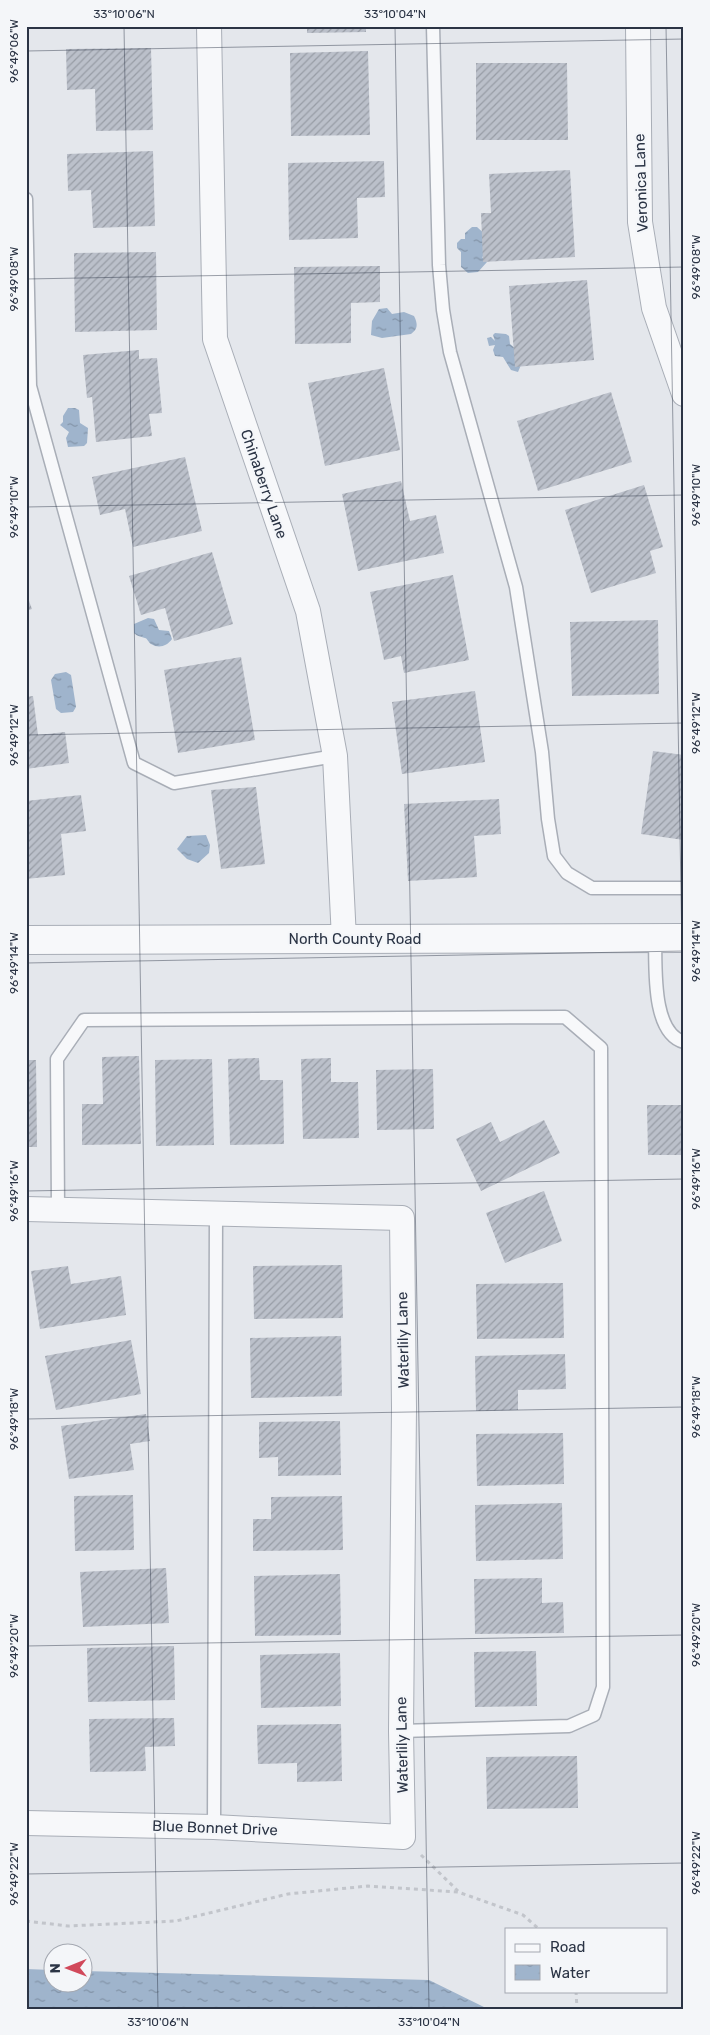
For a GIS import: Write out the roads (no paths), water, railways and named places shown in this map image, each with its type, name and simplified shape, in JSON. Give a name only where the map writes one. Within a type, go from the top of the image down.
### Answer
[{"type":"street","name":"Chinaberry Lane","points":[[209,26],[214,339],[308,611],[335,756],[344,939]]},
{"type":"street","name":"Veronica Lane","points":[[638,26],[640,222],[654,308],[684,394]]},
{"type":"street","name":"North County Road","points":[[26,940],[684,938]]},
{"type":"street","name":"Waterlily Lane","points":[[26,1209],[402,1218],[404,1408],[401,1731],[403,1837]]},
{"type":"street","name":"Blue Bonnet Drive","points":[[26,1823],[214,1826],[403,1837]]},
{"type":"lane","points":[[433,26],[439,265],[443,310],[450,352],[516,587],[542,752],[548,820],[554,856],[567,873],[592,888],[684,888]]},
{"type":"lane","points":[[26,199],[30,386],[134,763],[174,782],[335,756]]},
{"type":"lane","points":[[655,938],[658,1007],[667,1029],[680,1041],[684,1042]]},
{"type":"lane","points":[[58,1209],[57,1060],[84,1020],[565,1017],[601,1048],[602,1687],[594,1715],[569,1726],[401,1731]]},
{"type":"lane","points":[[214,1826],[216,1214]]},
{"type":"water","points":[[472,227],[477,227],[489,238],[484,256],[482,257],[487,262],[478,272],[468,273],[461,267],[461,252],[457,248],[457,243],[461,239],[465,239],[465,233]]},
{"type":"water","points":[[387,308],[392,314],[404,312],[414,316],[417,324],[415,330],[411,334],[382,338],[371,335],[372,321],[379,309]]},
{"type":"water","points":[[495,333],[509,336],[510,344],[517,350],[521,365],[518,372],[511,370],[503,357],[495,356],[493,350],[495,345],[489,346],[487,338],[491,337],[495,341],[493,335]]},
{"type":"water","points":[[68,408],[79,410],[80,423],[88,428],[87,443],[84,446],[68,447],[66,438],[69,432],[60,425]]},
{"type":"water","points":[[148,618],[154,619],[159,630],[169,631],[172,639],[168,643],[163,646],[154,646],[146,638],[134,633],[134,624]]},
{"type":"water","points":[[66,672],[71,675],[76,707],[73,712],[61,713],[56,709],[51,680],[55,674]]},
{"type":"water","points":[[206,835],[210,845],[209,853],[198,863],[187,859],[177,849],[187,836]]},
{"type":"water","points":[[26,1969],[42,1970],[42,1992],[92,1992],[92,1971],[429,1980],[488,2009],[26,2009]]}]
